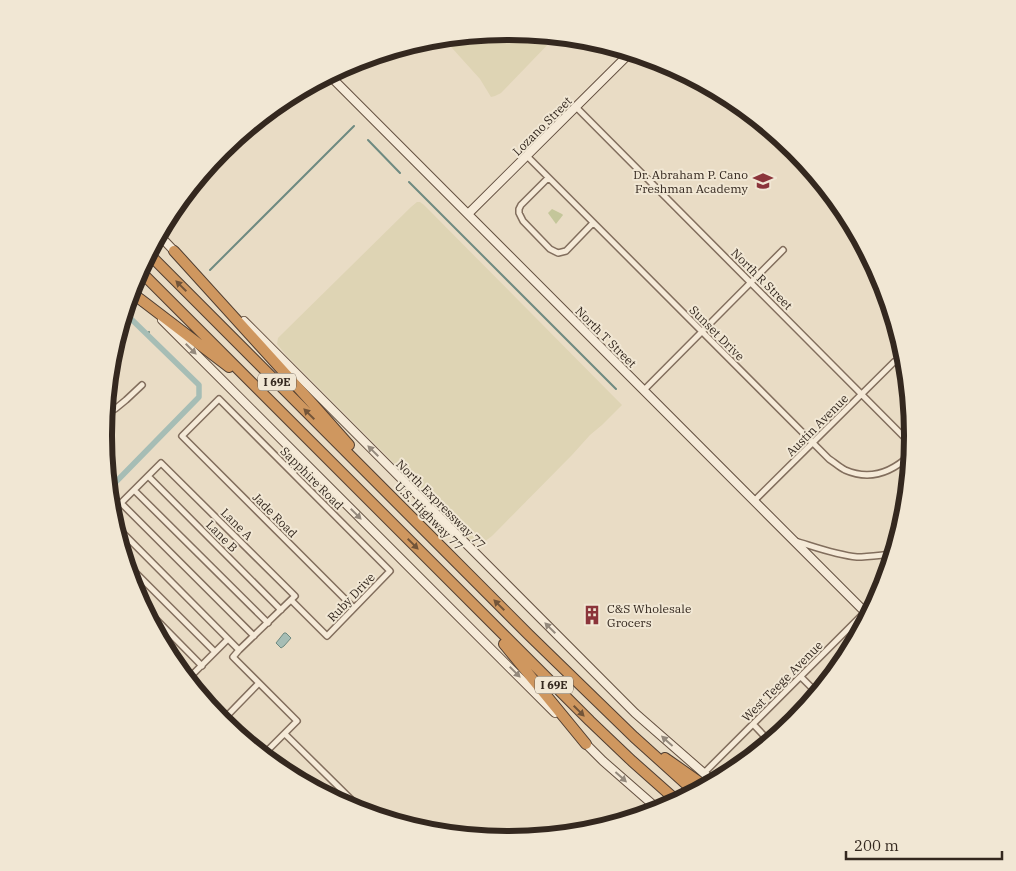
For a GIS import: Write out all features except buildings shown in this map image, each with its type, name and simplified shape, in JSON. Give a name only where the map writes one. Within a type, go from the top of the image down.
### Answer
[{"type":"highway","points":[[174,251],[311,402],[405,510]]},
{"type":"highway","name":"U.S. Highway 77","points":[[154,259],[529,635],[634,737],[689,787]]},
{"type":"highway","name":"I 69E","points":[[146,277],[590,721],[671,795]]},
{"type":"highway","points":[[140,299],[225,364],[304,435]]},
{"type":"highway","points":[[434,565],[500,638],[586,744]]},
{"type":"highway","points":[[634,737],[699,782]]},
{"type":"main road","name":"Lozano Street","points":[[468,214],[625,58]]},
{"type":"main road","name":"North T Street","points":[[334,81],[863,610]]},
{"type":"main road","name":"North Expressway 77","points":[[164,241],[629,707],[708,777]]},
{"type":"main road","points":[[138,297],[586,744],[652,804]]},
{"type":"street","name":"North R Street","points":[[576,107],[904,437]]},
{"type":"street","name":"Sunset Drive","points":[[527,156],[829,459],[842,468],[860,474],[874,475],[886,472],[903,461]]},
{"type":"street","points":[[548,178],[521,205],[519,213],[523,221],[550,249],[558,253],[566,250],[593,223]]},
{"type":"street","points":[[644,390],[783,250]]},
{"type":"street","name":"Austin Avenue","points":[[754,501],[894,362]]},
{"type":"street","points":[[113,407],[115,409],[142,385]]},
{"type":"street","name":"Jade Road","points":[[219,399],[182,436],[354,608]]},
{"type":"street","name":"Sapphire Road","points":[[219,399],[390,571]]},
{"type":"street","name":"Lane A","points":[[148,476],[162,463],[295,596],[291,600]]},
{"type":"street","points":[[148,476],[121,504],[254,636]]},
{"type":"street","name":"Lane B","points":[[148,476],[281,610]]},
{"type":"street","points":[[134,490],[268,623]]},
{"type":"street","points":[[125,536],[239,650]]},
{"type":"street","points":[[793,540],[832,552],[857,557],[885,555]]},
{"type":"street","name":"Ruby Drive","points":[[291,600],[327,636],[390,571]]},
{"type":"street","points":[[138,575],[215,652]]},
{"type":"street","points":[[268,750],[297,721],[233,657],[291,600]]},
{"type":"street","points":[[160,623],[202,666]]},
{"type":"street","name":"West Teege Avenue","points":[[704,773],[801,676],[855,625]]},
{"type":"street","points":[[193,674],[228,639]]},
{"type":"street","points":[[801,676],[812,688]]},
{"type":"street","points":[[228,715],[259,683]]},
{"type":"street","points":[[753,724],[765,736]]},
{"type":"street","points":[[284,734],[349,797]]},
{"type":"shaded area","points":[[508,40],[550,42],[501,93],[491,97],[480,79],[449,44]]},
{"type":"shaded area","points":[[417,202],[424,205],[622,405],[484,542],[473,542],[277,344],[278,338]]},
{"type":"green space","points":[[552,209],[563,215],[556,224],[548,213]]},
{"type":"water","points":[[284,633],[291,638],[281,648],[276,643]]},
{"type":"waterway","points":[[210,270],[354,126]]},
{"type":"waterway","points":[[368,140],[400,173]]},
{"type":"waterway","points":[[409,182],[616,389]]},
{"type":"waterway","points":[[115,482],[199,397],[199,385],[130,318]]},
{"type":"place","name":"Dr. Abraham P. Cano Freshman Academy","points":[[763,181]]},
{"type":"place","name":"C&S Wholesale Grocers","points":[[592,615]]}]
